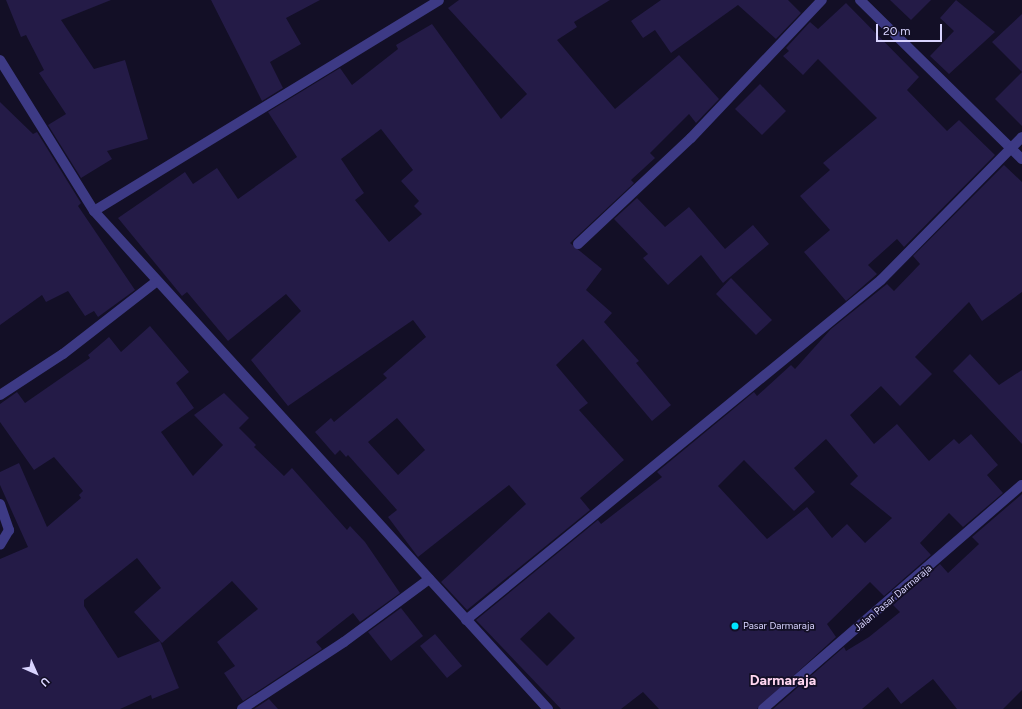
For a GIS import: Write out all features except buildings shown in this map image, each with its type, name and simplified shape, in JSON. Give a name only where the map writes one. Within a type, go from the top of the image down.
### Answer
[{"type":"street","points":[[94,211],[439,0]]},
{"type":"street","points":[[578,244],[691,138],[822,0]]},
{"type":"street","points":[[860,0],[1022,159]]},
{"type":"street","points":[[0,60],[94,211],[548,709]]},
{"type":"street","points":[[466,620],[881,280],[1022,137]]},
{"type":"street","points":[[0,395],[62,354],[157,281]]},
{"type":"street","name":"Jalan Pasar Darmaraja","points":[[763,709],[1022,485]]},
{"type":"street","points":[[0,504],[9,530],[0,545]]},
{"type":"street","points":[[242,709],[344,642],[429,579]]},
{"type":"place","name":"Pasar Darmaraja","points":[[735,626]]},
{"type":"district","name":"Darmaraja","points":[[783,681]]}]
